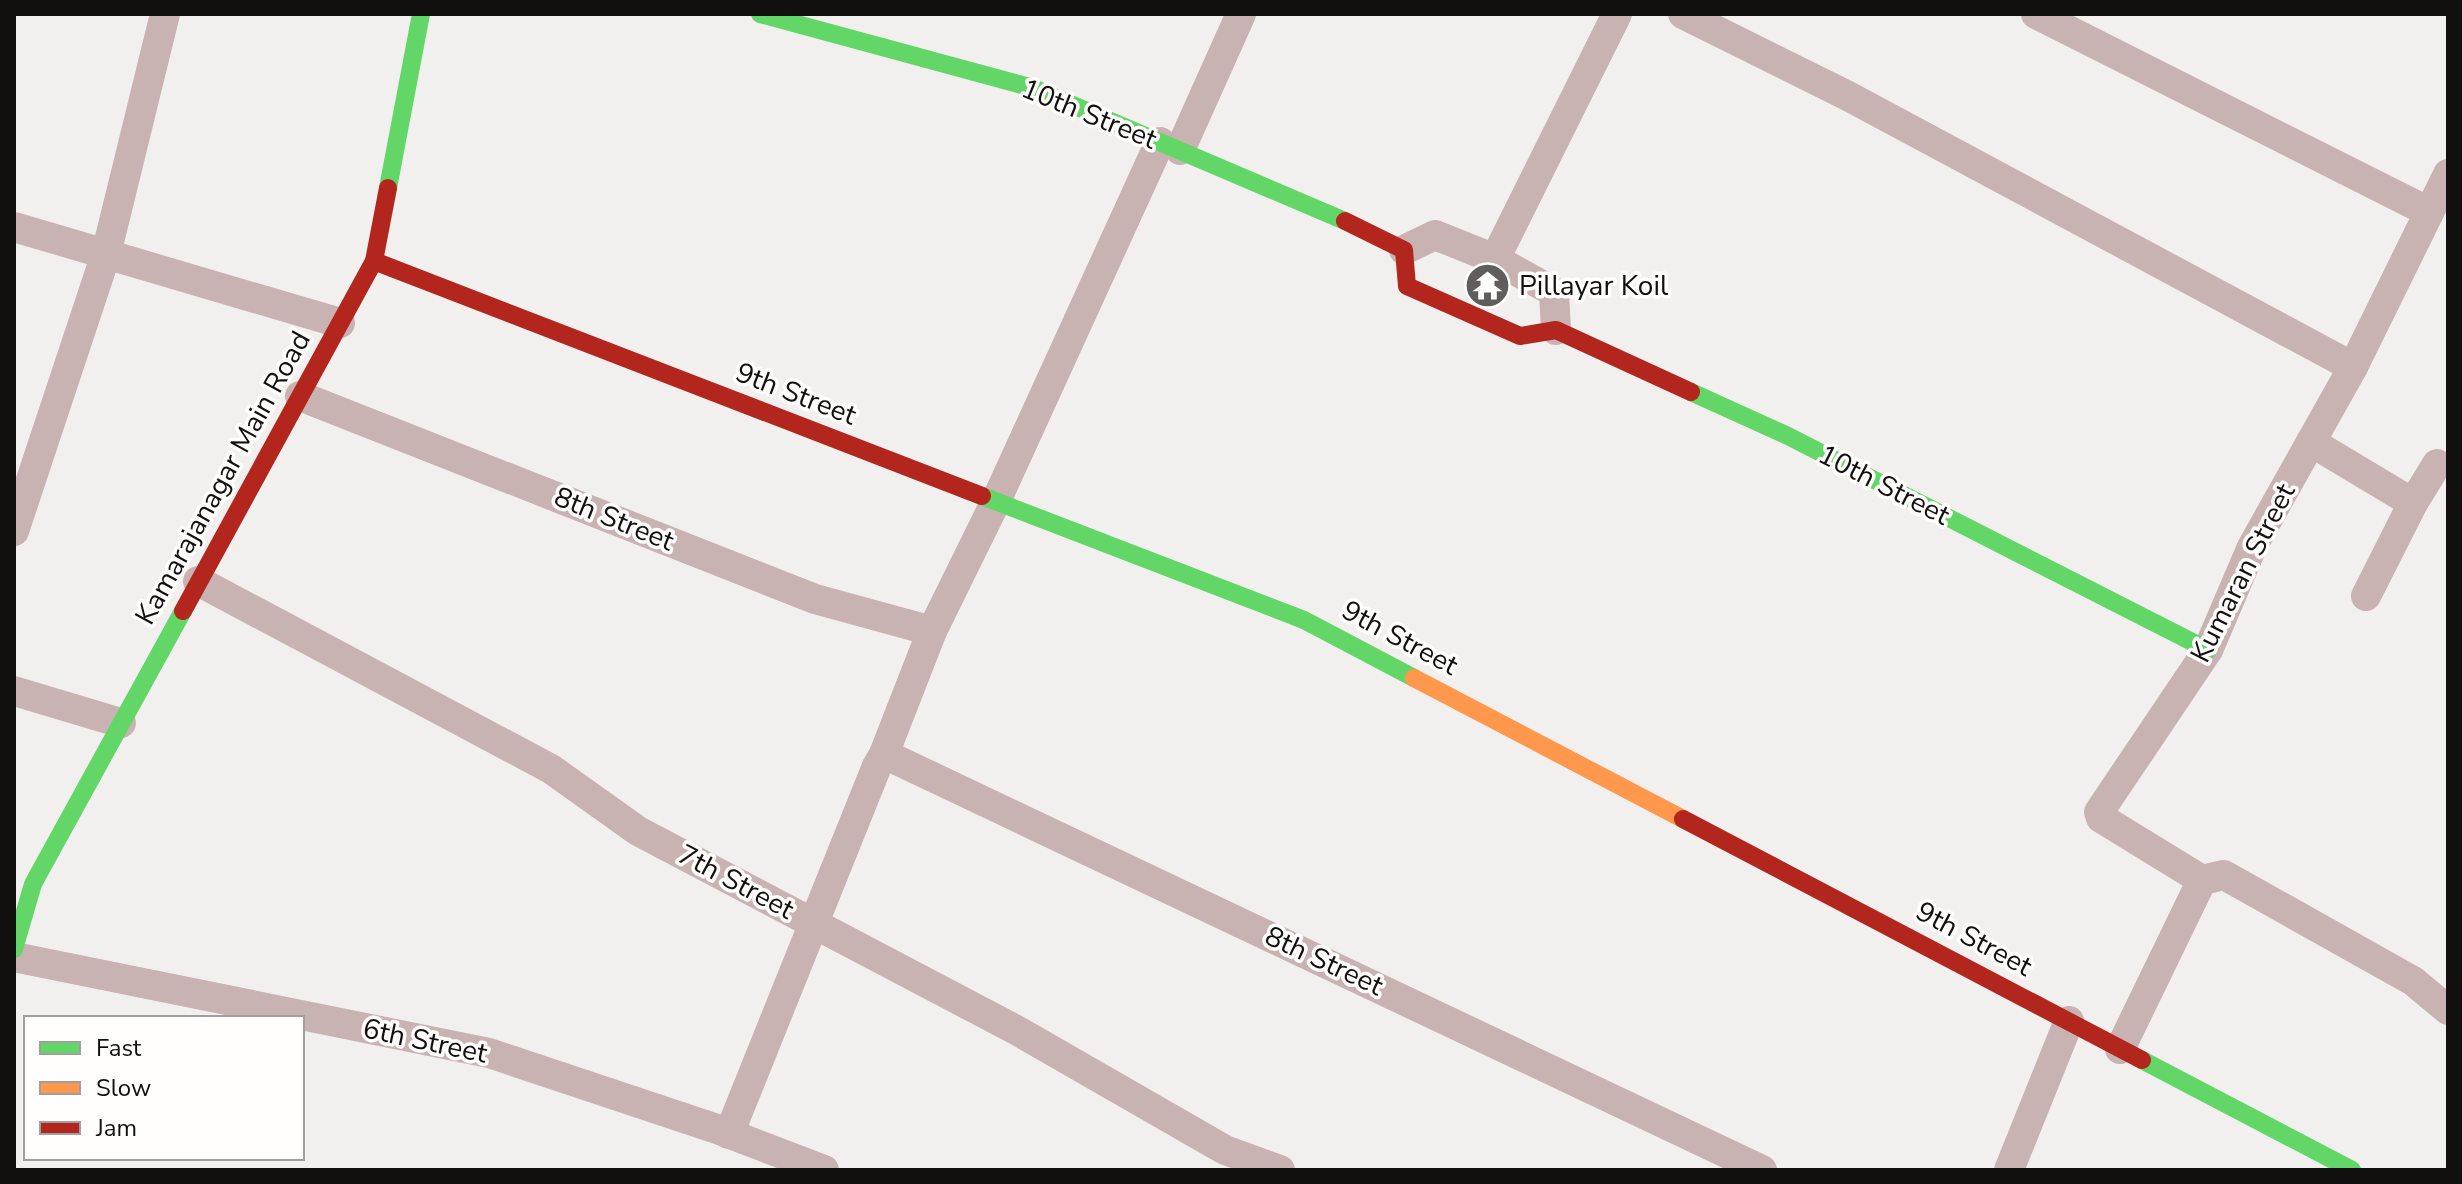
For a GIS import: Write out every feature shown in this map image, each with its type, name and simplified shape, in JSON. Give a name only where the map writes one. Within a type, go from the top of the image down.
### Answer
[{"type":"street","points":[[16,520],[106,254],[165,14]]},
{"type":"street","name":"Kamarajanagar Main Road","points":[[14,949],[33,884],[374,261],[421,14]]},
{"type":"street","name":"10th Street","points":[[760,14],[1033,88],[1364,229],[1404,250]]},
{"type":"street","points":[[729,1134],[932,631],[1170,146],[1241,14]]},
{"type":"street","points":[[1495,259],[1617,14]]},
{"type":"street","points":[[1683,14],[1848,96],[2353,367]]},
{"type":"street","points":[[2036,14],[2429,212]]},
{"type":"street","name":"Kumaran Street","points":[[2202,880],[2101,818],[2099,812],[2208,650],[2252,547],[2353,367],[2448,174]]},
{"type":"street","points":[[14,227],[340,323]]},
{"type":"street","points":[[1435,235],[1495,259],[1554,292],[1556,330],[1520,336],[1407,286],[1404,250],[1435,235]]},
{"type":"street","name":"9th Street","points":[[374,261],[1304,620],[2352,1170]]},
{"type":"street","name":"10th Street","points":[[1556,330],[1788,436],[2208,650]]},
{"type":"street","name":"8th Street","points":[[300,396],[815,599],[932,631]]},
{"type":"street","points":[[2311,442],[2413,503]]},
{"type":"street","points":[[2366,596],[2413,503],[2437,464]]},
{"type":"street","name":"7th Street","points":[[198,581],[551,769],[638,831],[1018,1031],[1225,1150],[1280,1170]]},
{"type":"street","points":[[14,691],[121,723]]},
{"type":"street","name":"8th Street","points":[[884,754],[1762,1170]]},
{"type":"street","points":[[2120,1049],[2202,880],[2224,875],[2413,981],[2448,1010]]},
{"type":"street","name":"6th Street","points":[[14,957],[489,1053],[729,1134],[824,1170]]},
{"type":"street","points":[[2009,1170],[2069,1021]]},
{"type":"traffic: fast","points":[[388,188],[421,14]]},
{"type":"traffic: fast","points":[[760,14],[1033,88],[1345,221]]},
{"type":"traffic: fast","points":[[1691,392],[1788,436],[2208,650]]},
{"type":"traffic: fast","points":[[982,496],[1304,620],[1414,678]]},
{"type":"traffic: fast","points":[[14,949],[33,884],[183,611]]},
{"type":"traffic: fast","points":[[2142,1060],[2352,1170]]},
{"type":"traffic: slow","points":[[1414,678],[1683,819]]},
{"type":"traffic: jam","points":[[183,611],[374,261],[388,188]]},
{"type":"traffic: jam","points":[[1345,221],[1404,250],[1407,286],[1520,336],[1556,330],[1691,392]]},
{"type":"traffic: jam","points":[[374,261],[982,496]]},
{"type":"traffic: jam","points":[[1683,819],[2142,1060]]},
{"type":"place","name":"Pillayar Koil","points":[[1488,286]]}]
